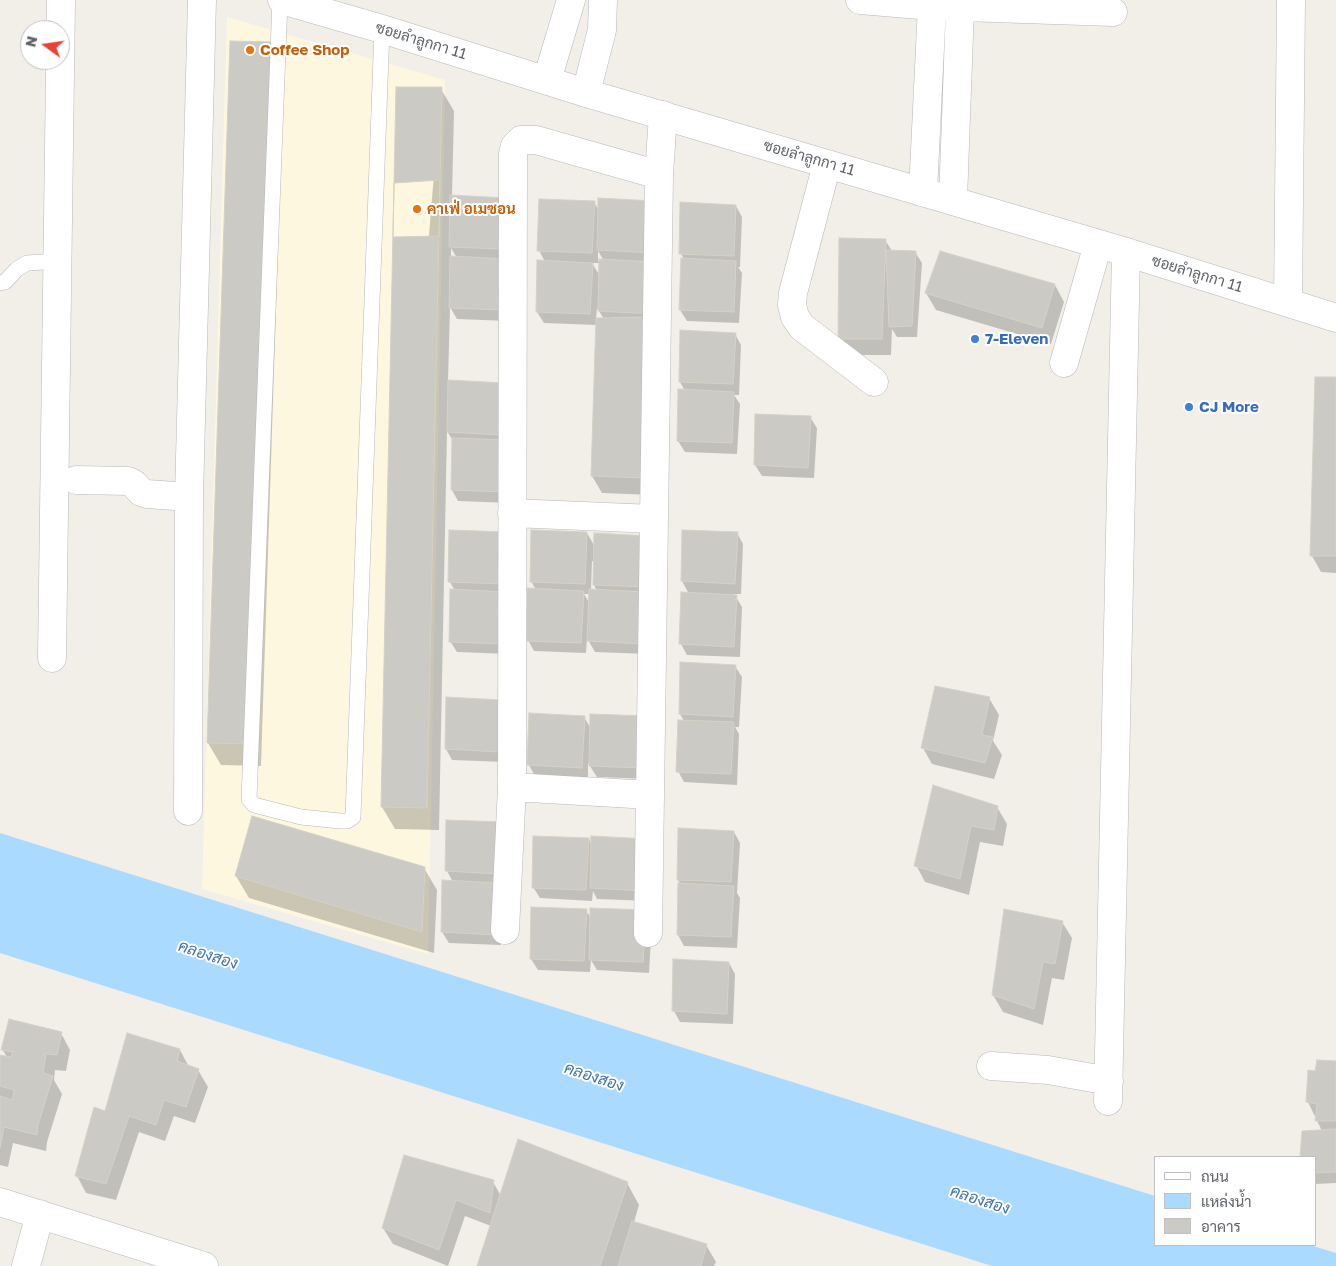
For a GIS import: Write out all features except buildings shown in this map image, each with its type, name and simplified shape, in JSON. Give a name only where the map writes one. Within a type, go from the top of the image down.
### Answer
[{"type":"street","points":[[52,658],[61,0]]},
{"type":"street","points":[[188,812],[190,497],[202,0]]},
{"type":"street","name":"ซอยลำลูกกา 11","points":[[281,0],[382,29],[586,93],[1126,252],[1336,318]]},
{"type":"street","points":[[547,80],[571,0]]},
{"type":"street","points":[[586,93],[602,30],[603,0]]},
{"type":"street","points":[[860,0],[1113,12]]},
{"type":"street","points":[[1288,302],[1291,0]]},
{"type":"street","points":[[923,192],[946,3]]},
{"type":"street","points":[[946,3],[953,200]]},
{"type":"street","points":[[648,933],[658,175],[663,115]]},
{"type":"street","points":[[505,930],[512,787],[513,154],[515,146],[522,140],[536,140],[658,175]]},
{"type":"street","points":[[827,164],[793,292],[792,304],[795,317],[802,327],[874,382]]},
{"type":"street","points":[[1064,363],[1098,244]]},
{"type":"street","points":[[991,1066],[1048,1070],[1108,1091],[1126,252]]},
{"type":"street","points":[[76,480],[128,481],[134,484],[141,492],[147,494],[190,497]]},
{"type":"street","points":[[512,514],[654,519]]},
{"type":"street","points":[[512,787],[650,795]]},
{"type":"street","points":[[0,1202],[204,1266]]},
{"type":"street","points":[[26,1266],[40,1214]]},
{"type":"lane","points":[[281,0],[249,799],[254,805],[301,817],[340,821],[347,821],[353,817],[382,29]]},
{"type":"lane","points":[[0,284],[5,282],[17,269],[27,262],[58,261]]},
{"type":"shaded area","points":[[227,17],[445,80],[428,954],[202,889]]},
{"type":"water","name":"คลองสอง","points":[[0,833],[1154,1196],[1154,1246],[1313,1246],[1336,1253],[1336,1266],[992,1266],[0,953]]},
{"type":"place","name":"Coffee Shop","points":[[250,50]]},
{"type":"place","name":"คาเฟ่ อเมซอน","points":[[417,209]]},
{"type":"place","name":"7-Eleven","points":[[975,339]]},
{"type":"place","name":"CJ More","points":[[1189,407]]}]
